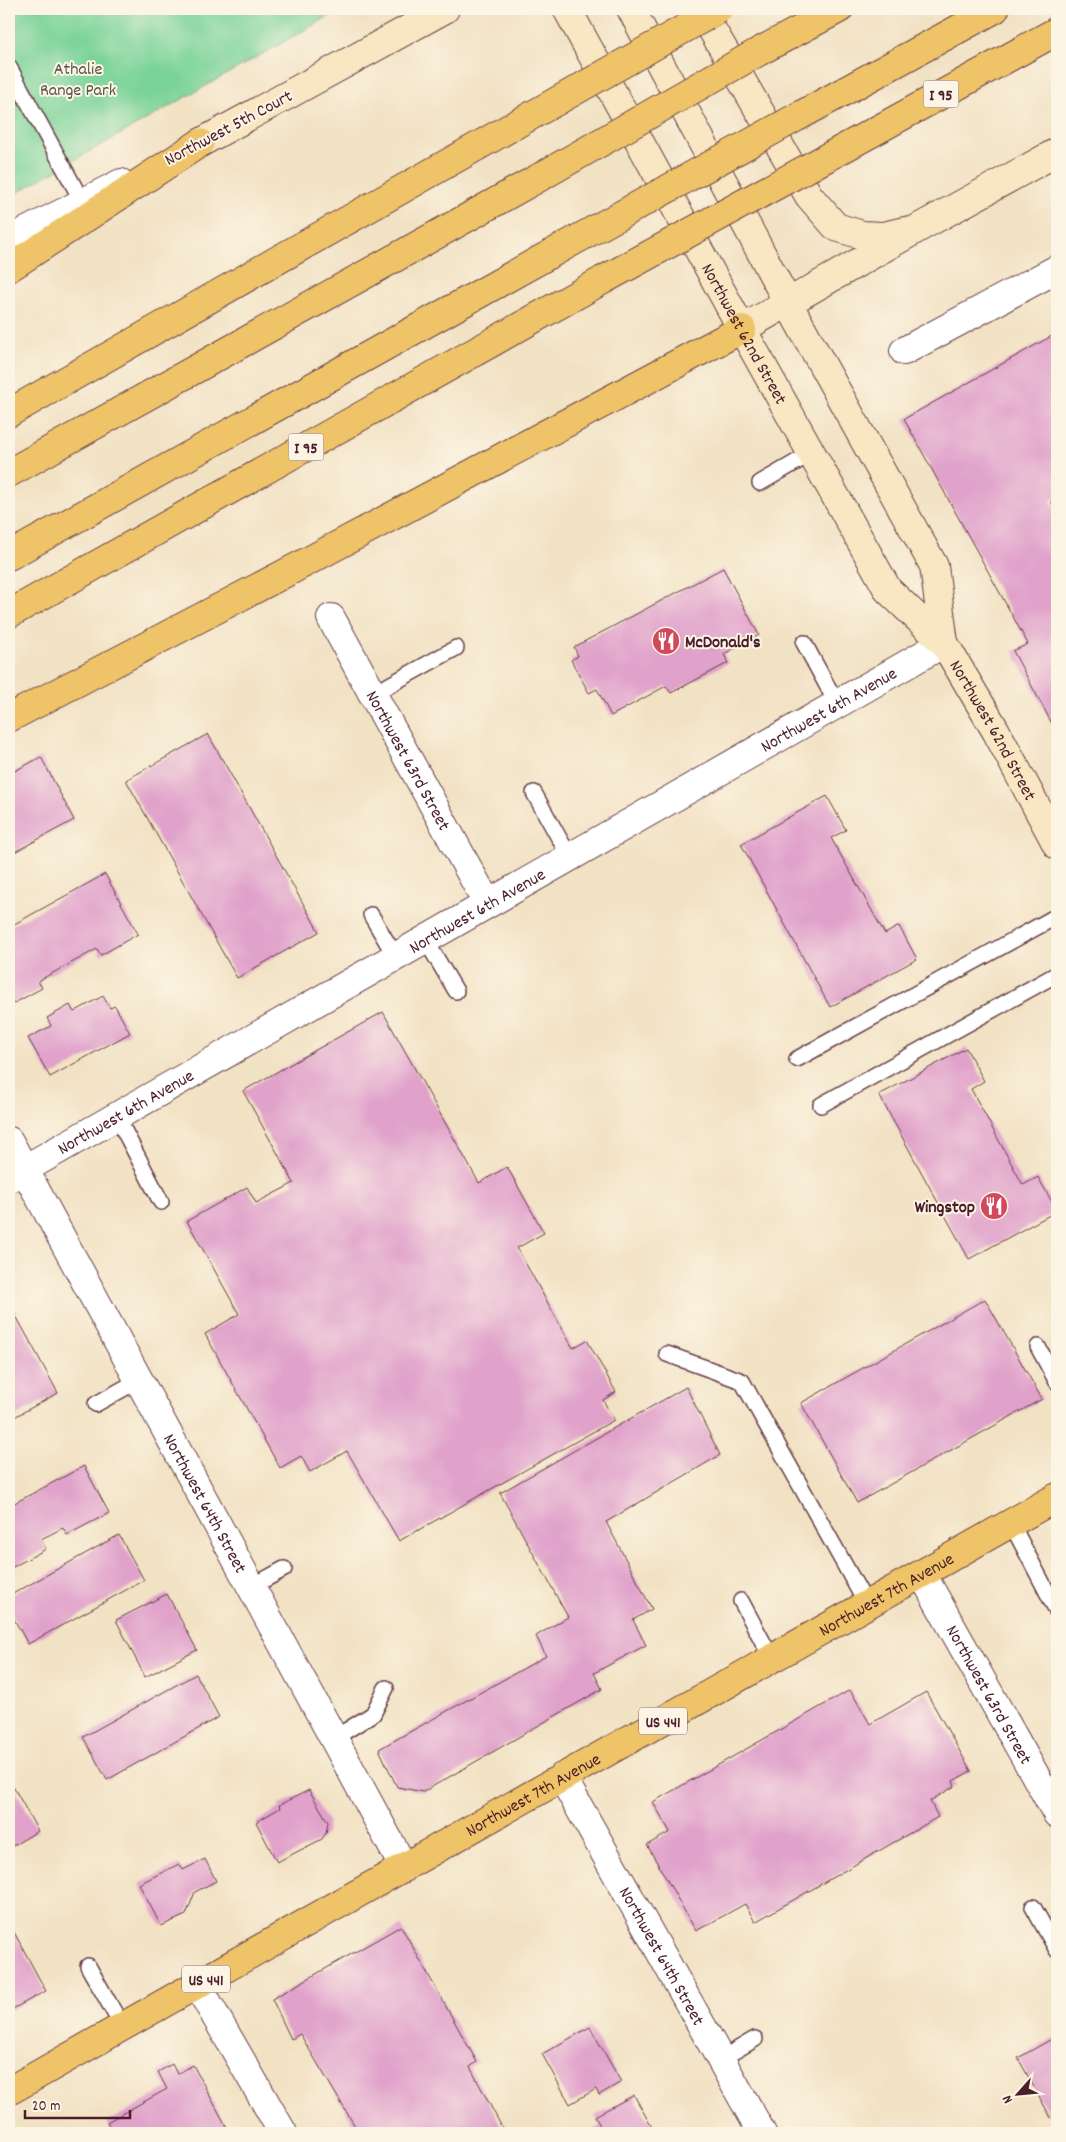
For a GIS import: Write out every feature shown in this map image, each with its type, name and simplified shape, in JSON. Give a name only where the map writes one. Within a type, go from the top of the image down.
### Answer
[{"type":"main road","name":"Northwest 5th Court","points":[[200,143],[446,9]]},
{"type":"main road","name":"Northwest 62nd Street","points":[[567,9],[742,329],[888,590],[944,643],[996,731],[1057,845]]},
{"type":"main road","name":"Northwest 62nd Street","points":[[631,9],[788,303],[934,566],[944,643]]},
{"type":"main road","points":[[700,9],[809,196],[836,227],[862,235],[883,236],[922,226]]},
{"type":"main road","points":[[9,413],[719,9]]},
{"type":"main road","points":[[9,473],[542,176],[760,51],[839,9]]},
{"type":"main road","points":[[9,556],[580,237],[995,9]]},
{"type":"main road","name":"I 95","points":[[9,614],[603,280],[1057,31]]},
{"type":"main road","points":[[9,268],[200,143]]},
{"type":"main road","points":[[9,718],[297,567],[742,329],[922,226],[1057,152]]},
{"type":"main road","name":"Northwest 7th Avenue","points":[[9,2091],[1057,1497]]},
{"type":"street","name":"Northwest 5th Court","points":[[9,240],[200,143]]},
{"type":"street","points":[[904,351],[1057,269]]},
{"type":"street","name":"Northwest 63rd Street","points":[[331,618],[487,904]]},
{"type":"street","name":"Northwest 6th Avenue","points":[[17,1174],[569,856],[944,643]]},
{"type":"street","name":"Northwest 64th Street","points":[[9,1140],[17,1174],[139,1380],[404,1868]]},
{"type":"street","name":"Northwest 63rd Street","points":[[922,1574],[1057,1814]]},
{"type":"street","name":"Northwest 64th Street","points":[[562,1777],[762,2133]]},
{"type":"street","points":[[198,1984],[284,2133]]},
{"type":"lane","points":[[9,67],[83,202]]},
{"type":"lane","points":[[760,483],[812,453]]},
{"type":"lane","points":[[804,643],[837,704]]},
{"type":"lane","points":[[373,694],[456,648]]},
{"type":"lane","points":[[534,793],[569,856]]},
{"type":"lane","points":[[370,915],[395,956]]},
{"type":"lane","points":[[797,1059],[1057,916]]},
{"type":"lane","points":[[425,939],[456,991]]},
{"type":"lane","points":[[821,1105],[1057,974]]},
{"type":"lane","points":[[117,1117],[160,1202]]},
{"type":"lane","points":[[1038,1347],[1057,1382]]},
{"type":"lane","points":[[667,1354],[742,1381],[868,1605]]},
{"type":"lane","points":[[96,1404],[139,1380]]},
{"type":"lane","points":[[1011,1523],[1057,1611]]},
{"type":"lane","points":[[251,1587],[284,1569]]},
{"type":"lane","points":[[740,1601],[772,1659]]},
{"type":"lane","points":[[333,1738],[373,1714],[386,1688]]},
{"type":"lane","points":[[1033,1907],[1056,1943]]},
{"type":"lane","points":[[88,1966],[122,2026]]},
{"type":"lane","points":[[721,2059],[755,2039]]},
{"type":"green space","name":"Athalie Range Park","points":[[9,9],[342,9],[9,197]]},
{"type":"building","points":[[1057,333],[1057,497],[1051,501],[1057,513],[1057,733],[1013,651],[1028,644],[904,419]]},
{"type":"building","name":"McDonald's","points":[[723,568],[759,635],[724,654],[728,663],[671,693],[666,686],[611,716],[597,689],[589,693],[571,660],[578,656],[574,647]]},
{"type":"building","points":[[208,734],[319,932],[237,978],[126,780]]},
{"type":"building","points":[[41,757],[74,820],[9,855],[9,774]]},
{"type":"building","points":[[827,796],[846,830],[831,838],[885,934],[899,926],[917,959],[830,1007],[741,844]]},
{"type":"building","points":[[105,874],[138,934],[101,955],[97,949],[38,981],[42,988],[9,1006],[9,927]]},
{"type":"building","points":[[103,996],[110,1008],[115,1006],[130,1033],[50,1077],[28,1038],[51,1026],[47,1018],[70,1005],[74,1012]]},
{"type":"building","points":[[383,1012],[479,1183],[507,1167],[544,1233],[517,1248],[573,1348],[587,1340],[616,1392],[603,1400],[614,1420],[399,1541],[347,1451],[310,1472],[301,1456],[280,1468],[205,1334],[239,1314],[187,1221],[247,1187],[256,1203],[294,1183],[243,1091]]},
{"type":"building","points":[[966,1048],[984,1081],[971,1089],[1023,1185],[1038,1177],[1057,1211],[969,1259],[879,1095]]},
{"type":"building","points":[[985,1299],[1042,1399],[857,1503],[801,1403]]},
{"type":"building","points":[[9,1303],[58,1393],[9,1420]]},
{"type":"building","points":[[686,1387],[720,1455],[606,1522],[652,1609],[633,1620],[646,1645],[594,1673],[602,1689],[423,1792],[397,1787],[379,1749],[546,1656],[536,1636],[568,1617],[500,1493]]},
{"type":"building","points":[[84,1466],[109,1513],[67,1535],[63,1528],[41,1539],[46,1549],[9,1569],[9,1506]]},
{"type":"building","points":[[119,1535],[144,1580],[28,1644],[9,1610],[9,1596]]},
{"type":"building","points":[[167,1594],[197,1650],[145,1677],[116,1620]]},
{"type":"building","points":[[196,1674],[219,1717],[107,1780],[83,1737]]},
{"type":"building","points":[[850,1690],[870,1724],[926,1692],[971,1771],[953,1781],[955,1786],[930,1801],[938,1817],[755,1922],[745,1904],[696,1931],[647,1845],[670,1832],[653,1802]]},
{"type":"building","points":[[13,1786],[38,1831],[9,1848],[9,1788]]},
{"type":"building","points":[[309,1790],[328,1822],[326,1833],[322,1839],[277,1862],[256,1822],[280,1808],[279,1805]]},
{"type":"building","points":[[205,1859],[216,1881],[195,1892],[186,1915],[161,1926],[139,1884],[179,1864],[183,1870]]},
{"type":"building","points":[[9,1923],[46,1991],[9,2011]]},
{"type":"building","points":[[401,1926],[477,2062],[470,2067],[505,2133],[359,2133],[300,2034],[291,2039],[272,1999]]},
{"type":"building","points":[[590,2027],[621,2082],[599,2095],[596,2089],[570,2104],[542,2054]]},
{"type":"building","points":[[1057,2036],[1057,2115],[1051,2118],[1018,2058]]},
{"type":"building","points":[[172,2064],[177,2074],[193,2065],[230,2133],[113,2133],[107,2122],[167,2089],[158,2072]]},
{"type":"building","points":[[634,2095],[655,2133],[587,2133],[600,2126],[595,2116]]},
{"type":"place","name":"McDonald's","points":[[666,641]]},
{"type":"place","name":"Wingstop","points":[[994,1206]]}]
